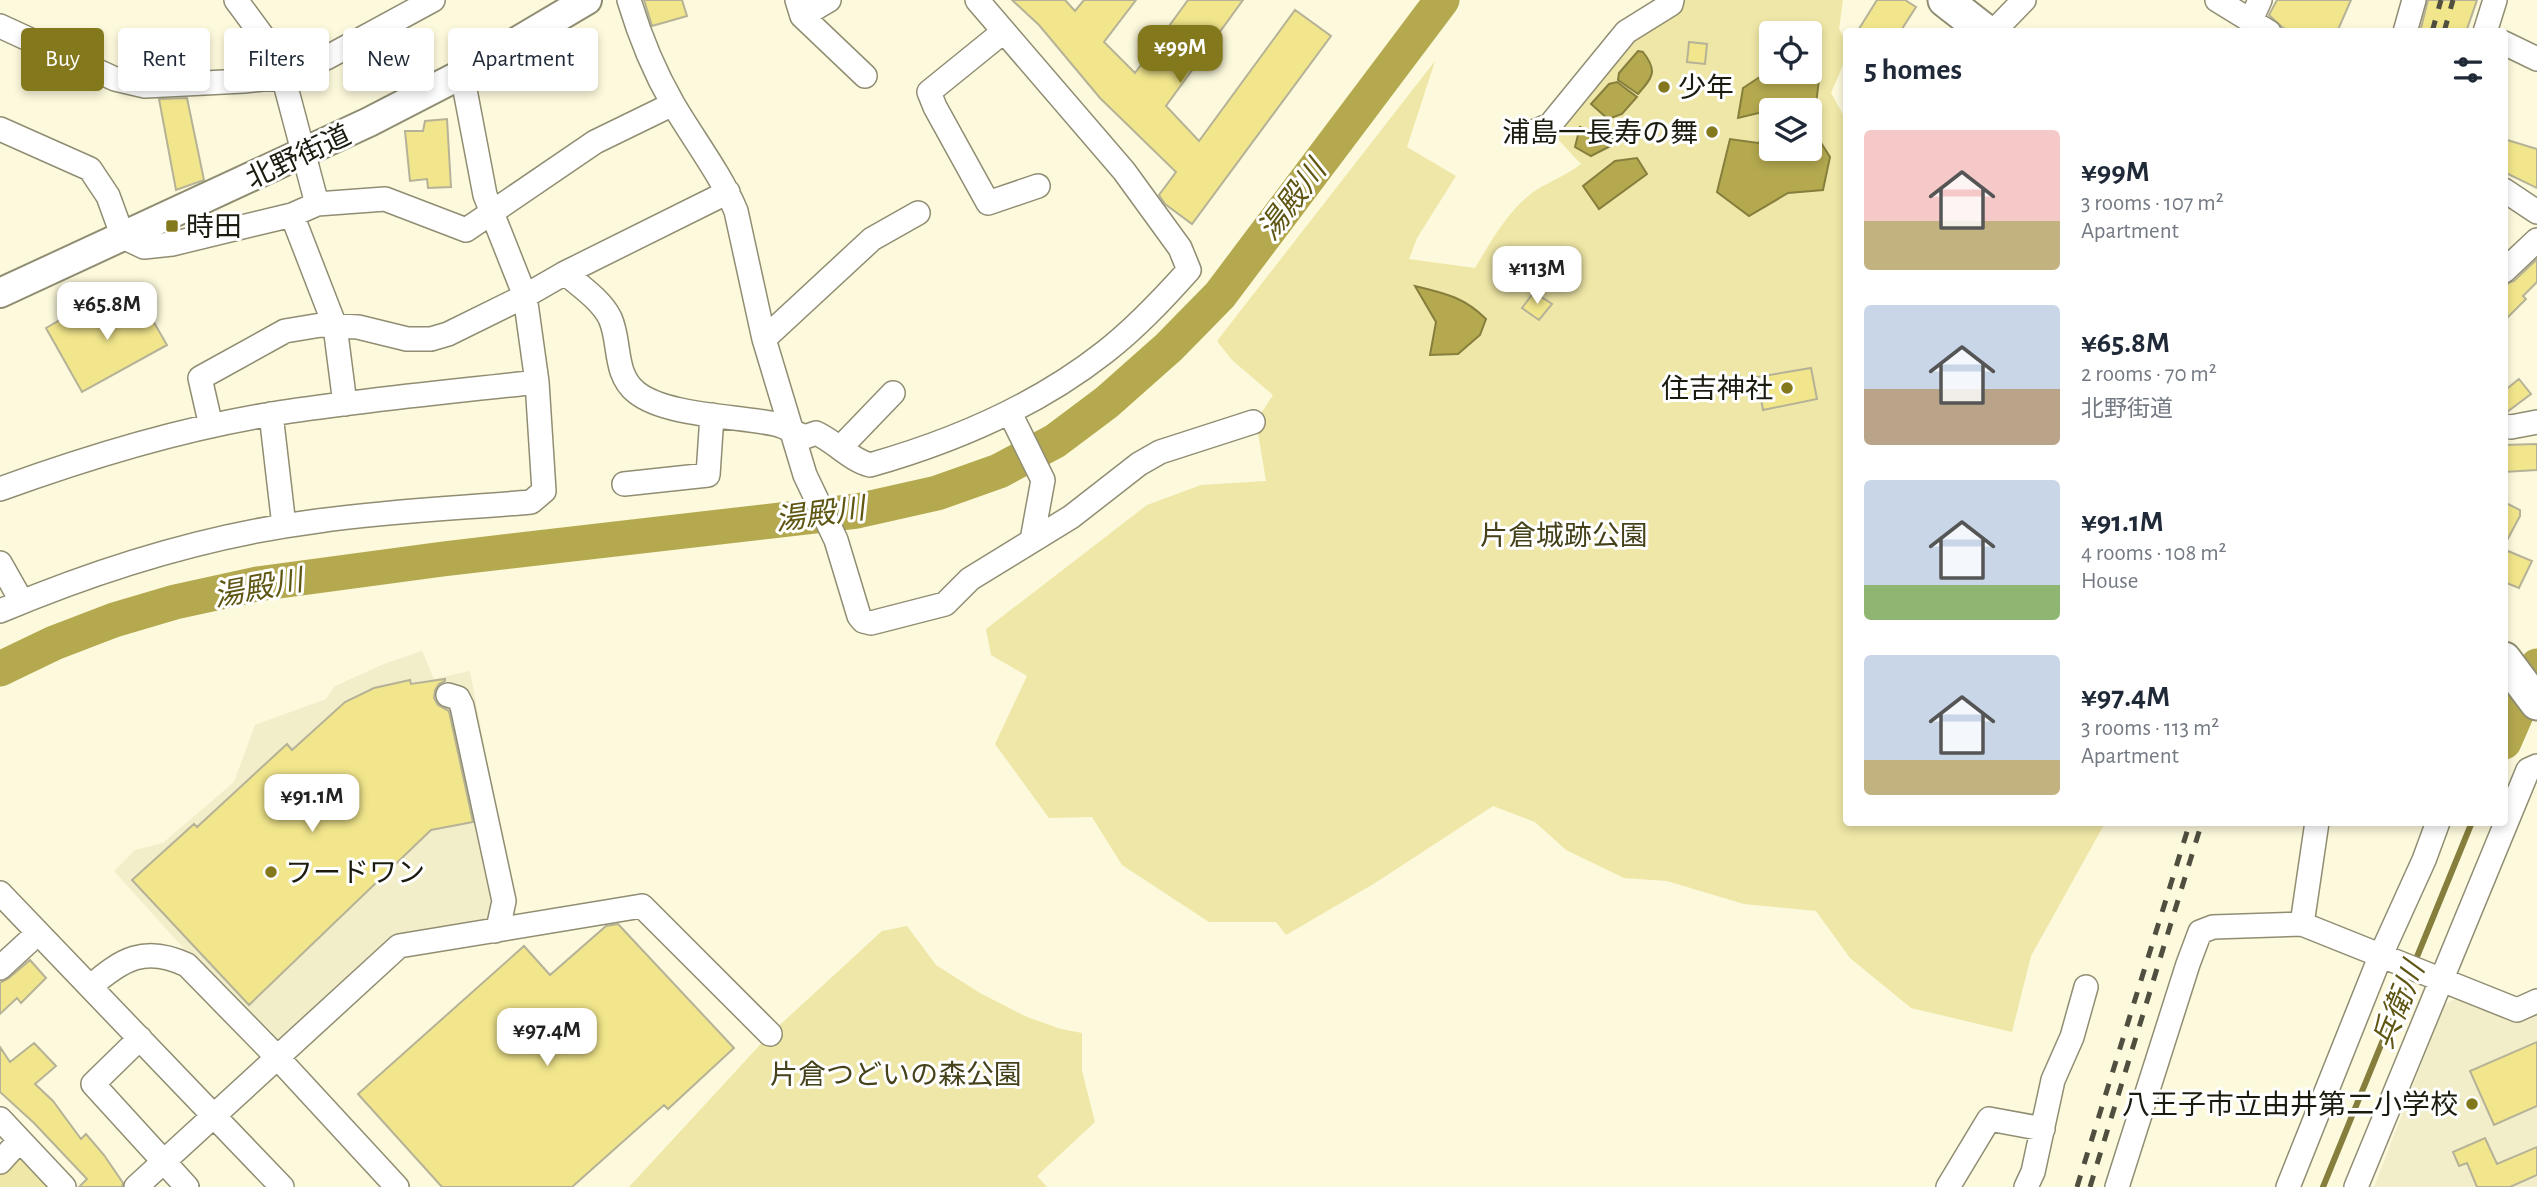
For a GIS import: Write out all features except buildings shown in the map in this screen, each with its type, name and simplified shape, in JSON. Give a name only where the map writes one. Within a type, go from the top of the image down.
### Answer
[{"type":"highway","points":[[1945,0],[1981,28]]},
{"type":"highway","points":[[2508,663],[2537,703]]},
{"type":"main road","name":"北野街道","points":[[540,28],[587,0]]},
{"type":"main road","name":"北野街道","points":[[0,293],[303,154],[448,81]]},
{"type":"street","points":[[236,0],[257,28]]},
{"type":"street","points":[[329,56],[433,0]]},
{"type":"street","points":[[629,0],[644,47],[673,104],[728,192],[736,211],[764,339],[806,477],[836,543],[859,616],[863,621],[871,623],[945,604],[970,579],[1071,517],[1139,464],[1160,452],[1253,422]]},
{"type":"street","points":[[829,0],[800,8],[865,76]]},
{"type":"street","points":[[565,273],[592,295],[608,314],[614,327],[625,381],[635,392],[660,405],[779,425],[805,437],[816,433],[841,447],[858,462],[870,465],[942,443],[1011,416],[1107,351],[1156,307],[1189,270],[1180,248],[1124,171],[977,0]]},
{"type":"street","points":[[1533,132],[1550,125],[1626,32],[1671,4],[1672,0]]},
{"type":"street","points":[[1997,28],[2024,0]]},
{"type":"street","points":[[2217,0],[2251,20]]},
{"type":"street","points":[[2406,28],[2414,0]]},
{"type":"street","points":[[2486,28],[2496,0]]},
{"type":"street","points":[[0,26],[115,79],[145,86],[224,80]]},
{"type":"street","points":[[1003,32],[929,92],[988,203],[1038,186]]},
{"type":"street","points":[[2508,45],[2537,60]]},
{"type":"street","points":[[287,91],[317,204]]},
{"type":"street","points":[[0,611],[94,574],[184,547],[284,526],[348,517],[531,502],[544,491],[537,382],[525,296],[485,195],[465,91]]},
{"type":"street","points":[[0,129],[90,169],[108,196],[122,237],[144,247],[172,244],[292,215],[317,204],[385,199],[466,230],[595,142],[673,104]]},
{"type":"street","points":[[211,426],[200,378],[285,331],[321,325],[358,327],[407,339],[431,339],[448,334],[728,192]]},
{"type":"street","points":[[2508,193],[2537,212]]},
{"type":"street","points":[[764,339],[872,239],[918,213]]},
{"type":"street","points":[[292,215],[335,326],[345,404]]},
{"type":"street","points":[[2508,267],[2537,240]]},
{"type":"street","points":[[0,489],[79,461],[211,426],[345,404],[537,382]]},
{"type":"street","points":[[841,447],[893,393]]},
{"type":"street","points":[[271,415],[284,526]]},
{"type":"street","points":[[624,484],[708,475],[712,415]]},
{"type":"street","points":[[1011,416],[1049,473],[1032,540]]},
{"type":"street","points":[[2508,427],[2537,422]]},
{"type":"street","points":[[0,563],[22,602]]},
{"type":"street","points":[[448,695],[457,698],[462,706],[497,897],[499,924],[495,931]]},
{"type":"street","points":[[2508,813],[2528,770],[2537,766]]},
{"type":"street","points":[[2302,924],[2316,826]]},
{"type":"street","points":[[2288,1187],[2389,960],[2437,826]]},
{"type":"street","points":[[2356,1187],[2432,978],[2502,826]]},
{"type":"street","points":[[0,893],[282,1187]]},
{"type":"street","points":[[136,1187],[399,946],[642,906],[770,1034]]},
{"type":"street","points":[[2117,1187],[2200,932],[2213,927],[2302,924],[2517,1010],[2537,1001]]},
{"type":"street","points":[[0,968],[38,933]]},
{"type":"street","points":[[90,987],[110,969],[147,954],[169,957],[187,965],[277,1057],[397,1187]]},
{"type":"street","points":[[2026,1187],[2033,1172],[2053,1080],[2072,1037],[2086,987]]},
{"type":"street","points":[[140,1038],[93,1084],[187,1187]]},
{"type":"street","points":[[0,1119],[64,1187]]},
{"type":"street","points":[[1948,1187],[1989,1119],[2043,1129]]},
{"type":"street","points":[[0,1162],[20,1140]]},
{"type":"shaded area","points":[[1638,51],[1643,52],[1651,64],[1652,74],[1638,94],[1618,80],[1619,73]]},
{"type":"shaded area","points":[[1759,78],[1759,84],[1818,84],[1817,98],[1759,98],[1759,113],[1738,118],[1743,88]]},
{"type":"shaded area","points":[[1617,82],[1637,97],[1622,114],[1608,119],[1591,104],[1609,84]]},
{"type":"shaded area","points":[[1593,118],[1600,119],[1603,131],[1610,139],[1626,138],[1591,156],[1575,147],[1580,127],[1589,131],[1594,126]]},
{"type":"shaded area","points":[[1730,139],[1758,143],[1759,161],[1822,161],[1822,144],[1830,157],[1823,190],[1788,193],[1749,216],[1717,192]]},
{"type":"shaded area","points":[[1637,158],[1647,174],[1599,209],[1583,186],[1615,161]]},
{"type":"shaded area","points":[[1415,286],[1453,297],[1478,312],[1486,319],[1480,335],[1458,354],[1430,355],[1436,322]]},
{"type":"shaded area","points":[[422,651],[434,679],[470,671],[517,921],[396,941],[285,1043],[270,1044],[114,871],[135,850],[163,843],[234,782],[255,725],[326,699],[335,686],[386,663]]},
{"type":"shaded area","name":"八王子市立由井第二小学校","points":[[2457,998],[2511,1020],[2537,1009],[2537,1187],[2374,1187],[2444,1005]]},
{"type":"green space","name":"片倉城跡公園","points":[[1675,0],[1843,0],[1839,29],[1843,37],[1843,64],[1831,93],[1843,115],[1843,826],[2103,826],[2031,956],[2012,1032],[1911,1008],[1850,958],[1816,911],[1744,904],[1667,881],[1624,878],[1566,850],[1535,822],[1493,806],[1375,883],[1286,935],[1276,922],[1209,922],[1122,865],[1092,817],[1049,818],[995,744],[1027,676],[991,655],[986,629],[1147,505],[1201,485],[1266,481],[1256,421],[1273,395],[1232,360],[1217,341],[1435,61],[1407,147],[1456,176],[1417,238],[1409,259],[1475,268],[1500,228],[1523,201],[1581,164],[1552,133],[1632,35]]},
{"type":"green space","name":"片倉つどいの森公園","points":[[907,926],[936,965],[980,993],[1027,1017],[1082,1033],[1082,1071],[1095,1122],[1037,1176],[1047,1187],[629,1187],[770,1034],[882,931]]},
{"type":"green space","points":[[20,1140],[64,1187],[0,1187],[0,1162]]},
{"type":"waterway","name":"湯殿川","points":[[0,669],[54,643],[114,620],[175,602],[257,584],[443,559],[857,511],[937,493],[999,471],[1055,441],[1107,402],[1169,347],[1220,295],[1442,0]]},
{"type":"waterway","name":"兵衛川","points":[[2508,733],[2537,666]]},
{"type":"waterway","name":"兵衛川","points":[[2323,1187],[2470,826]]},
{"type":"railway","points":[[2433,28],[2441,0]]},
{"type":"railway","points":[[2445,28],[2453,0]]},
{"type":"railway","points":[[2077,1187],[2189,826]]},
{"type":"railway","points":[[2090,1187],[2201,826]]},
{"type":"place","name":"少年","points":[[1664,87]]},
{"type":"place","name":"浦島一長寿の舞","points":[[1712,132]]},
{"type":"place","name":"時田","points":[[172,226]]},
{"type":"place","name":"住吉神社","points":[[1787,388]]},
{"type":"place","name":"フードワン","points":[[271,872]]},
{"type":"place","name":"八王子市立由井第二小学校","points":[[2472,1104]]}]
